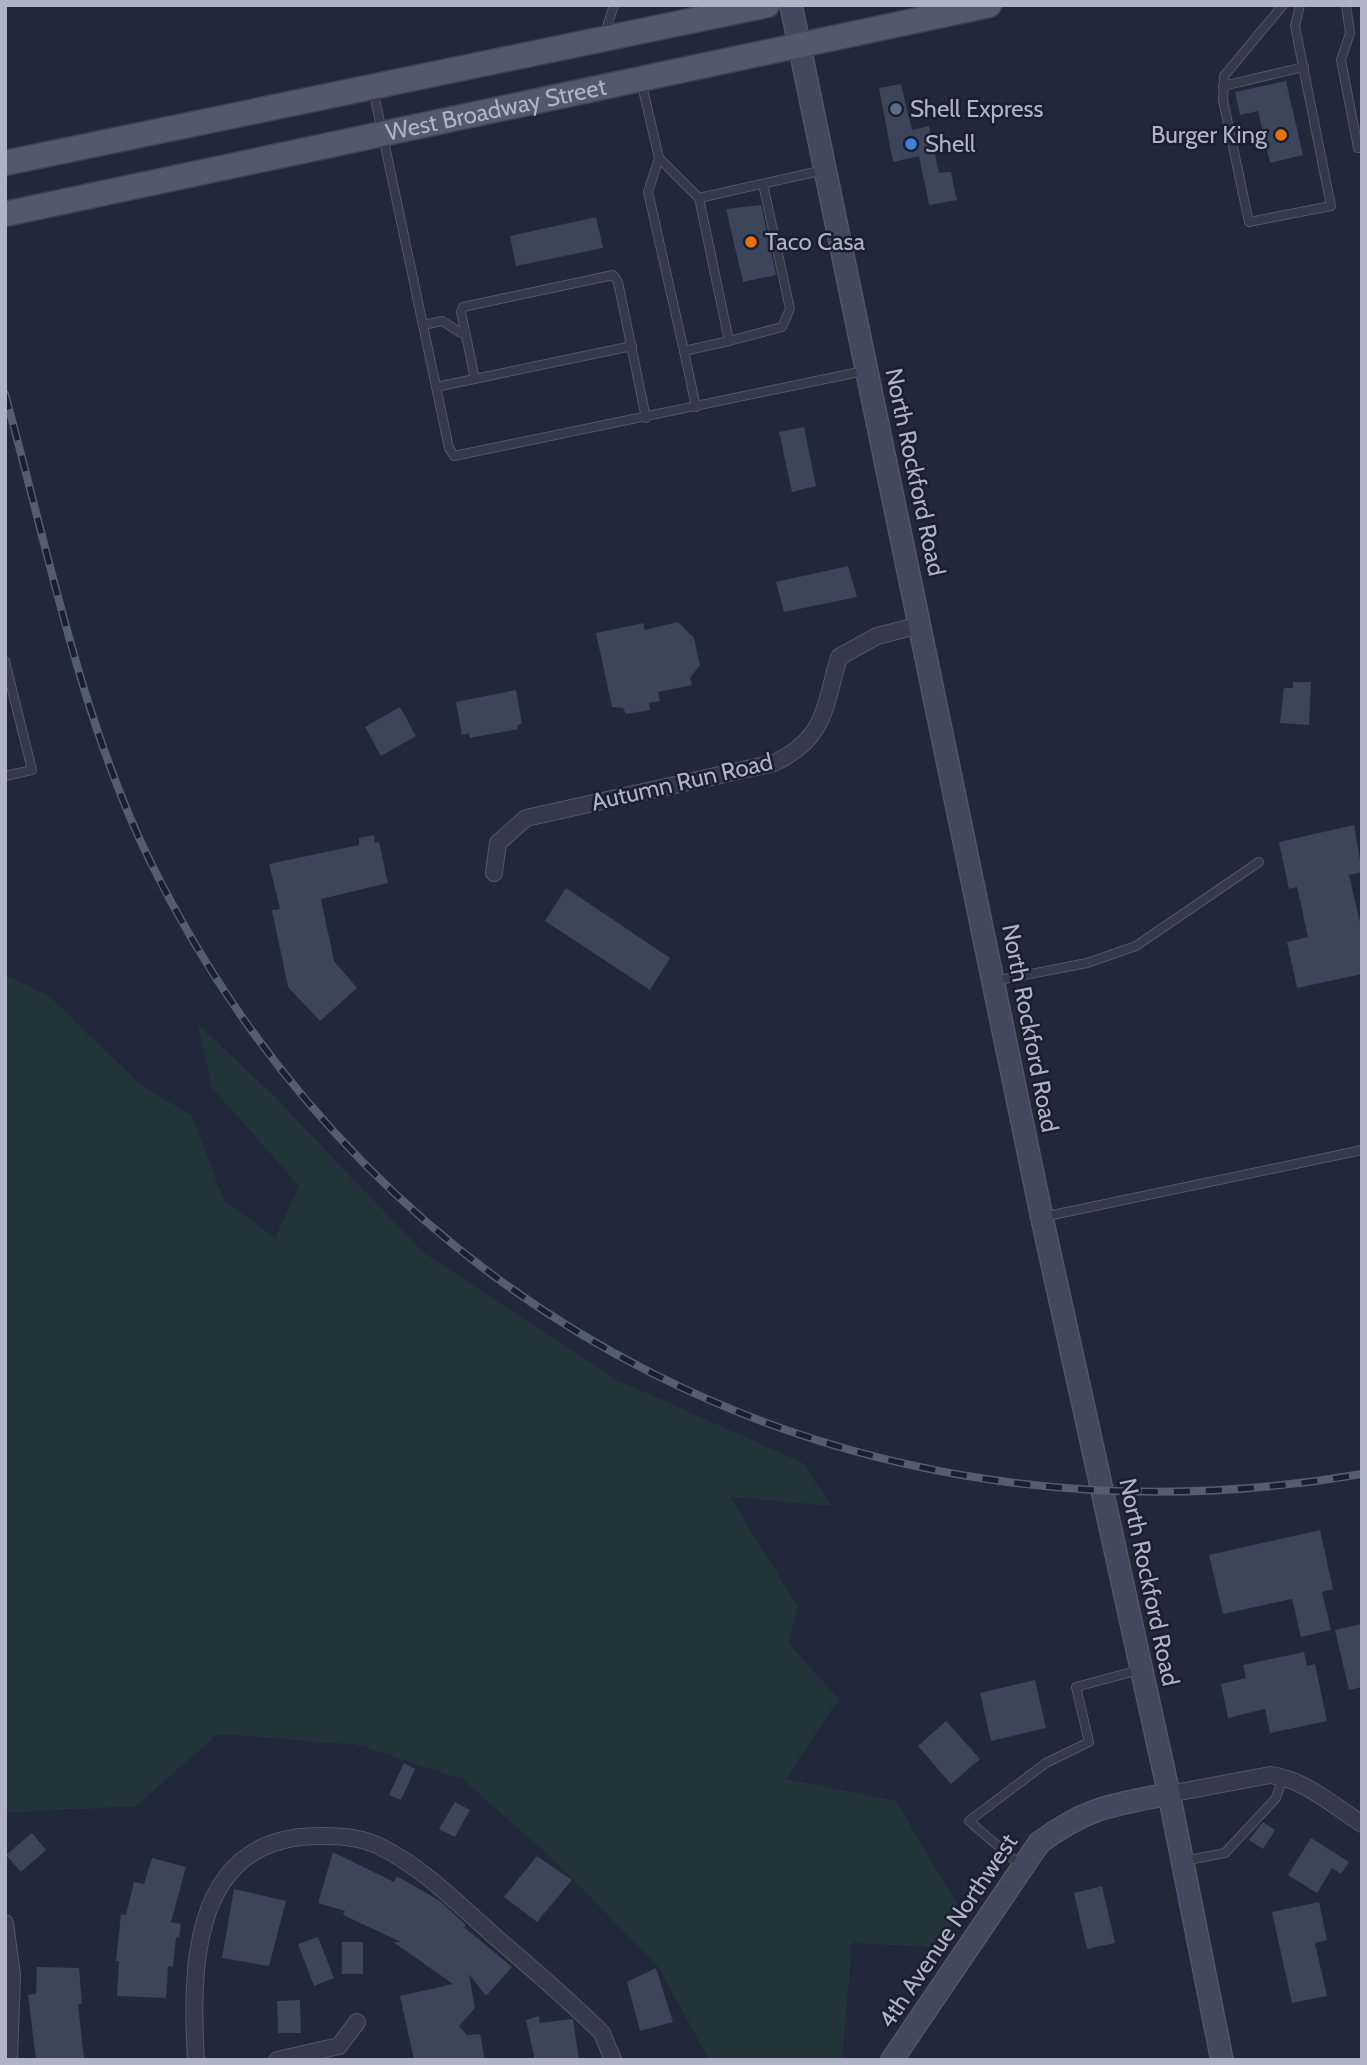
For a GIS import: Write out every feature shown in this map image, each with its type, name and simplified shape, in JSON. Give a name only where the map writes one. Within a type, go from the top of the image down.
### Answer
[{"type":"main road","name":"West Broadway Street","points":[[5,214],[989,5]]},
{"type":"main road","name":"West Broadway Street","points":[[5,163],[760,6]]},
{"type":"street","name":"North Rockford Road","points":[[791,5],[1042,1218],[1139,1670],[1169,1794],[1222,2060]]},
{"type":"street","name":"Autumn Run Road","points":[[494,873],[498,842],[526,818],[774,763],[797,752],[816,733],[839,657],[877,636],[920,625]]},
{"type":"street","points":[[1169,1794],[1270,1775],[1283,1777],[1296,1781],[1362,1824]]},
{"type":"street","name":"4th Avenue Northwest","points":[[892,2060],[1039,1843],[1064,1824],[1094,1809],[1169,1794]]},
{"type":"street","points":[[196,2060],[194,1975],[215,1895],[231,1868],[244,1857],[288,1839],[317,1836],[375,1844],[428,1877],[602,2033],[613,2060]]},
{"type":"street","points":[[5,1923],[12,1975],[7,2051]]},
{"type":"street","points":[[277,2060],[339,2046],[357,2022]]},
{"type":"lane","points":[[603,39],[614,5]]},
{"type":"lane","points":[[1283,5],[1224,76],[1223,86],[1250,222],[1331,206],[1295,26],[1300,5]]},
{"type":"lane","points":[[1346,5],[1350,33],[1341,60],[1358,148],[1362,148]]},
{"type":"lane","points":[[1223,86],[1304,67]]},
{"type":"lane","points":[[640,79],[659,158],[648,192],[696,407]]},
{"type":"lane","points":[[372,87],[449,448],[454,456],[867,371]]},
{"type":"lane","points":[[659,158],[699,198],[729,341]]},
{"type":"lane","points":[[699,198],[824,170]]},
{"type":"lane","points":[[684,351],[782,327],[790,309],[763,184]]},
{"type":"lane","points":[[475,379],[461,313],[469,305],[613,275],[618,282],[646,418]]},
{"type":"lane","points":[[423,325],[442,321],[461,333],[465,332]]},
{"type":"lane","points":[[436,387],[632,346]]},
{"type":"lane","points":[[5,776],[32,770],[6,659]]},
{"type":"lane","points":[[994,981],[1087,963],[1136,946],[1259,862]]},
{"type":"lane","points":[[1042,1218],[1362,1150]]},
{"type":"lane","points":[[1021,1866],[969,1821],[1046,1763],[1090,1742],[1076,1686],[1139,1670]]},
{"type":"lane","points":[[1182,1861],[1225,1853],[1276,1798],[1283,1777]]},
{"type":"shaded area","points":[[5,975],[49,996],[140,1084],[192,1116],[224,1200],[275,1238],[299,1186],[212,1088],[198,1024],[274,1096],[424,1253],[617,1380],[803,1463],[832,1506],[730,1497],[798,1607],[788,1643],[839,1699],[786,1779],[896,1801],[957,1904],[945,1948],[852,1943],[842,2060],[709,2060],[659,1968],[554,1860],[463,1780],[359,1745],[218,1734],[136,1806],[5,1813]]},
{"type":"building","name":"Burger King","points":[[1286,81],[1303,155],[1270,163],[1258,111],[1240,115],[1235,92]]},
{"type":"building","points":[[901,84],[912,130],[929,126],[939,173],[951,172],[957,200],[929,205],[919,156],[893,162],[879,88]]},
{"type":"building","name":"Taco Casa","points":[[761,205],[776,275],[743,282],[726,209]]},
{"type":"building","points":[[596,217],[603,248],[516,266],[510,236]]},
{"type":"building","points":[[804,427],[816,486],[792,492],[779,432]]},
{"type":"building","points":[[848,566],[857,597],[784,612],[776,582]]},
{"type":"building","points":[[678,622],[694,638],[700,665],[690,678],[692,685],[658,692],[660,701],[649,703],[650,710],[626,714],[623,708],[612,707],[596,633],[644,623],[644,630]]},
{"type":"building","points":[[1293,682],[1311,682],[1309,725],[1280,723],[1284,688],[1293,688]]},
{"type":"building","points":[[516,690],[522,724],[517,725],[518,729],[470,738],[469,733],[462,735],[456,702]]},
{"type":"building","points":[[400,707],[416,736],[381,756],[365,727]]},
{"type":"building","points":[[1354,825],[1362,872],[1349,875],[1362,931],[1362,974],[1297,988],[1287,942],[1308,937],[1297,887],[1289,889],[1279,842]]},
{"type":"building","points":[[374,835],[375,843],[379,842],[388,883],[321,899],[334,961],[357,988],[320,1021],[288,987],[272,910],[280,909],[269,864],[359,845],[359,838]]},
{"type":"building","points":[[566,888],[670,958],[650,990],[545,921]]},
{"type":"building","points":[[1320,1530],[1333,1589],[1322,1592],[1331,1630],[1301,1637],[1292,1599],[1223,1614],[1209,1555]]},
{"type":"building","points":[[1362,1624],[1362,1687],[1349,1690],[1335,1630]]},
{"type":"building","points":[[1304,1652],[1307,1666],[1315,1664],[1327,1721],[1270,1733],[1265,1709],[1228,1718],[1221,1684],[1246,1678],[1243,1665]]},
{"type":"building","points":[[1035,1680],[1046,1728],[991,1741],[980,1693]]},
{"type":"building","points":[[946,1721],[980,1759],[951,1784],[918,1746]]},
{"type":"building","points":[[404,1763],[415,1769],[401,1800],[389,1795]]},
{"type":"building","points":[[455,1802],[470,1810],[455,1837],[439,1829]]},
{"type":"building","points":[[1263,1822],[1275,1830],[1263,1849],[1249,1840]]},
{"type":"building","points":[[32,1833],[46,1850],[21,1872],[6,1855]]},
{"type":"building","points":[[1311,1838],[1349,1862],[1341,1874],[1332,1868],[1317,1893],[1288,1875]]},
{"type":"building","points":[[333,1852],[394,1882],[397,1876],[440,1901],[466,1925],[464,1927],[512,1967],[486,1996],[469,1974],[475,2008],[459,2026],[467,2035],[480,2034],[485,2060],[414,2060],[400,1996],[453,1984],[393,1942],[401,1942],[343,1915],[345,1911],[318,1903]]},
{"type":"building","points":[[537,1856],[572,1880],[537,1922],[504,1897]]},
{"type":"building","points":[[152,1858],[186,1867],[171,1922],[181,1924],[179,1938],[176,1937],[173,1967],[168,1966],[166,1998],[117,1996],[119,1961],[116,1961],[121,1914],[126,1915],[134,1882],[144,1884]]},
{"type":"building","points":[[1102,1886],[1115,1943],[1087,1949],[1074,1893]]},
{"type":"building","points":[[234,1889],[286,1901],[269,1966],[222,1958]]},
{"type":"building","points":[[1319,1902],[1327,1940],[1315,1943],[1327,1996],[1292,2003],[1272,1912]]},
{"type":"building","points":[[318,1937],[334,1978],[314,1986],[298,1944]]},
{"type":"building","points":[[342,1942],[363,1942],[363,1974],[342,1974]]},
{"type":"building","points":[[37,1967],[79,1968],[82,2004],[78,2004],[84,2058],[36,2060],[28,1995],[36,1994]]},
{"type":"building","points":[[656,1968],[673,2022],[640,2031],[627,1982]]},
{"type":"building","points":[[300,2000],[301,2033],[278,2033],[277,2001]]},
{"type":"building","points":[[539,2016],[540,2023],[573,2019],[579,2060],[535,2060],[526,2020]]},
{"type":"railway","points":[[5,394],[85,692],[104,750],[150,861],[247,1023],[364,1164],[500,1280],[652,1373],[816,1440],[992,1480],[1174,1492],[1362,1474]]},
{"type":"place","name":"Shell Express","points":[[896,109]]},
{"type":"place","name":"Burger King","points":[[1281,135]]},
{"type":"place","name":"Shell","points":[[911,144]]},
{"type":"place","name":"Taco Casa","points":[[751,242]]}]
